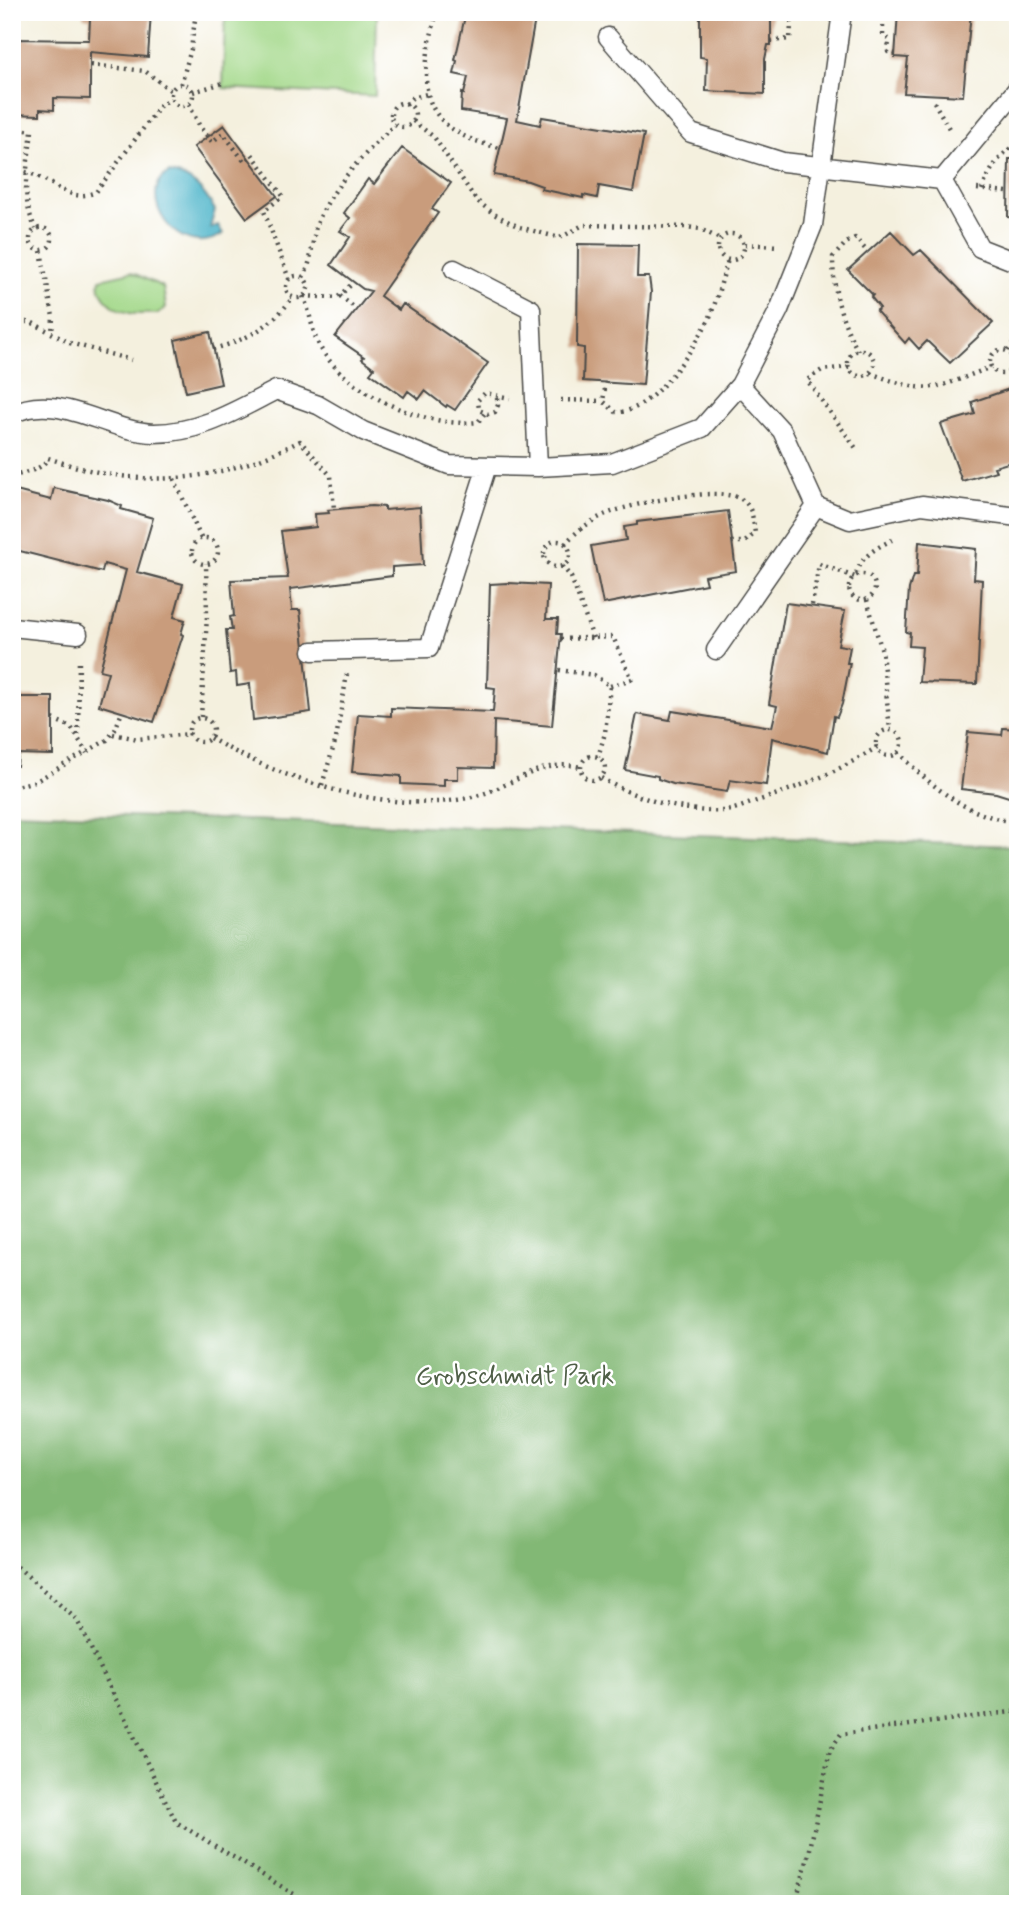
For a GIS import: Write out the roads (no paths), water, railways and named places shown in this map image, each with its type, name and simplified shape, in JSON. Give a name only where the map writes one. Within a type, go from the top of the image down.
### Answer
[{"type":"lane","points":[[12,414],[23,409],[48,406],[153,433],[206,426],[276,390],[317,405],[363,431],[449,465],[487,466],[538,467],[612,463],[702,428],[740,386],[779,310],[813,225],[842,12]]},
{"type":"lane","points":[[608,37],[691,133],[783,162],[942,180]]},
{"type":"lane","points":[[942,180],[1018,88]]},
{"type":"lane","points":[[942,180],[980,248],[1018,263]]},
{"type":"lane","points":[[454,269],[531,309],[538,467]]},
{"type":"lane","points":[[740,386],[782,431],[816,506],[850,520],[922,505],[1018,517]]},
{"type":"lane","points":[[312,651],[429,648],[487,466]]},
{"type":"lane","points":[[716,650],[816,506]]},
{"type":"lane","points":[[12,627],[78,634]]},
{"type":"water","points":[[169,173],[191,181],[202,191],[215,210],[210,228],[218,225],[223,234],[206,241],[190,240],[176,233],[165,222],[158,208],[156,194],[159,182]]},
{"type":"park label","name":"Grobschmidt Park","points":[[515,1375]]}]
